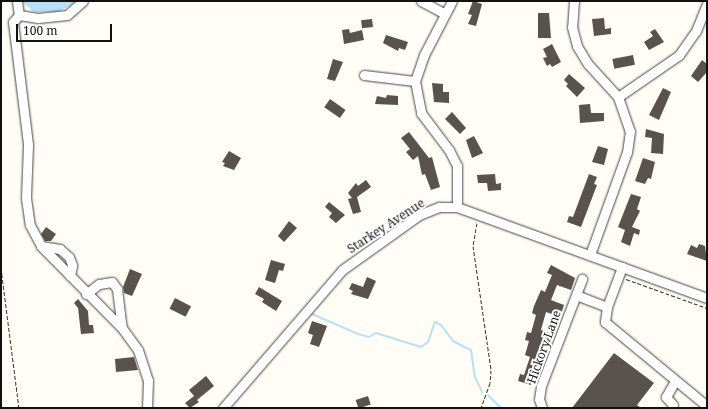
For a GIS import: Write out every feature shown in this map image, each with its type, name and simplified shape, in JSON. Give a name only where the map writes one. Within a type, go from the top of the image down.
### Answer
[{"type":"street","points":[[17,1],[19,15],[13,22],[28,145],[26,198],[30,225],[41,246],[86,294],[122,328],[143,361],[148,380],[147,408]]},
{"type":"street","points":[[19,15],[38,18],[67,15],[83,1]]},
{"type":"street","points":[[421,1],[445,14]]},
{"type":"street","points":[[452,1],[424,55],[415,81],[421,112],[449,150],[457,166],[457,207]]},
{"type":"street","points":[[574,1],[572,27],[577,46],[588,64],[618,96],[628,122],[628,147],[590,256]]},
{"type":"street","points":[[618,96],[678,55],[696,31],[707,4]]},
{"type":"street","points":[[364,75],[415,81]]},
{"type":"street","name":"Starkey Avenue","points":[[223,408],[342,270],[419,216],[439,207],[457,207],[707,298]]},
{"type":"street","points":[[41,246],[60,249],[69,257],[72,265],[70,276]]},
{"type":"street","points":[[622,266],[607,307],[605,322],[675,381],[702,406]]},
{"type":"street","name":"Hickory Lane","points":[[542,408],[539,399],[541,386],[582,279]]},
{"type":"street","points":[[86,294],[99,284],[112,282],[117,289],[122,328]]},
{"type":"street","points":[[576,295],[607,307]]},
{"type":"street","points":[[673,405],[666,397],[675,381]]},
{"type":"path","points":[[478,222],[472,246],[491,370],[490,383],[481,408]]},
{"type":"path","points":[[1,268],[19,408]]},
{"type":"water","points":[[21,1],[77,1],[58,12],[34,12]]},
{"type":"building","points":[[473,1],[482,4],[476,26],[468,24],[472,15],[468,14]]},
{"type":"building","points":[[538,13],[549,13],[551,38],[538,38]]},
{"type":"building","points":[[604,18],[605,29],[611,28],[611,34],[594,36],[592,19]]},
{"type":"building","points":[[372,19],[373,27],[362,28],[361,20]]},
{"type":"building","points":[[349,29],[350,33],[362,30],[364,40],[344,44],[342,30]]},
{"type":"building","points":[[655,29],[664,42],[649,50],[644,42],[653,36],[650,32]]},
{"type":"building","points":[[386,35],[408,42],[405,50],[399,48],[398,51],[383,43]]},
{"type":"building","points":[[552,44],[561,62],[552,67],[550,64],[547,66],[543,58],[547,57],[543,49]]},
{"type":"building","points":[[633,55],[635,65],[614,69],[612,59]]},
{"type":"building","points":[[333,59],[343,62],[335,81],[327,79]]},
{"type":"building","points":[[702,60],[707,64],[707,72],[698,82],[691,76]]},
{"type":"building","points":[[569,74],[585,88],[577,97],[566,86],[568,84],[564,80]]},
{"type":"building","points":[[432,83],[443,84],[443,92],[449,92],[449,103],[434,102]]},
{"type":"building","points":[[663,88],[671,92],[659,120],[649,115]]},
{"type":"building","points":[[387,95],[398,96],[398,105],[375,104],[377,96],[386,98]]},
{"type":"building","points":[[330,99],[346,110],[340,118],[324,107]]},
{"type":"building","points":[[590,104],[591,113],[604,113],[604,121],[580,123],[579,105]]},
{"type":"building","points":[[452,112],[466,128],[460,134],[445,119]]},
{"type":"building","points":[[646,129],[664,134],[663,154],[651,153],[652,138],[645,137]]},
{"type":"building","points":[[409,132],[429,158],[432,157],[440,187],[431,190],[425,174],[422,175],[418,156],[413,160],[406,152],[410,149],[401,138]]},
{"type":"building","points":[[474,136],[483,153],[472,158],[466,140]]},
{"type":"building","points":[[598,146],[608,149],[604,165],[592,162]]},
{"type":"building","points":[[229,151],[241,158],[234,170],[223,166],[225,163],[222,162]]},
{"type":"building","points":[[643,158],[655,162],[651,179],[648,178],[645,184],[635,181]]},
{"type":"building","points":[[495,174],[496,184],[501,183],[501,190],[488,191],[487,183],[478,183],[477,175]]},
{"type":"building","points":[[589,174],[597,177],[594,184],[597,185],[581,227],[567,222],[569,216],[573,217]]},
{"type":"building","points":[[366,180],[371,187],[357,197],[361,212],[353,214],[348,199],[352,198],[348,193],[356,183],[358,186]]},
{"type":"building","points":[[631,194],[641,197],[637,209],[640,211],[632,227],[640,230],[639,235],[634,233],[630,246],[621,242],[625,230],[618,227]]},
{"type":"building","points":[[329,202],[345,215],[336,223],[329,217],[332,213],[325,207]]},
{"type":"building","points":[[289,221],[297,228],[284,242],[278,236]]},
{"type":"building","points":[[46,227],[56,234],[51,241],[45,241],[41,234]]},
{"type":"building","points":[[699,244],[705,246],[707,261],[687,254],[691,245],[697,248]]},
{"type":"building","points":[[271,260],[285,264],[283,271],[279,270],[275,283],[265,280]]},
{"type":"building","points":[[551,265],[575,278],[571,290],[557,285],[551,300],[564,305],[560,317],[546,312],[541,330],[553,334],[548,347],[542,345],[531,385],[518,381],[520,374],[524,375],[530,357],[525,355],[529,341],[525,340],[527,332],[531,333],[536,315],[532,313],[541,290],[545,292],[552,275],[547,273]]},
{"type":"building","points":[[130,269],[142,274],[132,296],[124,293],[123,287]]},
{"type":"building","points":[[367,277],[376,281],[368,299],[351,294],[353,291],[349,289],[352,283],[363,287]]},
{"type":"building","points":[[259,287],[282,301],[276,311],[262,302],[264,299],[255,294]]},
{"type":"building","points":[[175,298],[191,306],[186,317],[170,309]]},
{"type":"building","points":[[78,299],[88,311],[89,325],[93,325],[94,333],[81,334],[78,308],[74,303]]},
{"type":"building","points":[[312,321],[327,326],[319,347],[310,344],[313,335],[308,333]]},
{"type":"building","points":[[614,353],[654,383],[637,405],[641,408],[572,408]]},
{"type":"building","points":[[134,357],[138,370],[116,372],[115,359]]},
{"type":"building","points":[[206,376],[214,386],[197,400],[199,402],[190,408],[185,403],[194,396],[189,390]]},
{"type":"building","points":[[368,396],[371,405],[358,408],[356,400]]},
{"type":"waterway","points":[[312,314],[358,334],[369,337],[376,333],[421,347],[428,342],[435,322],[441,325],[453,341],[471,350],[475,377],[482,392]]},
{"type":"waterway","points":[[488,395],[501,408]]}]
